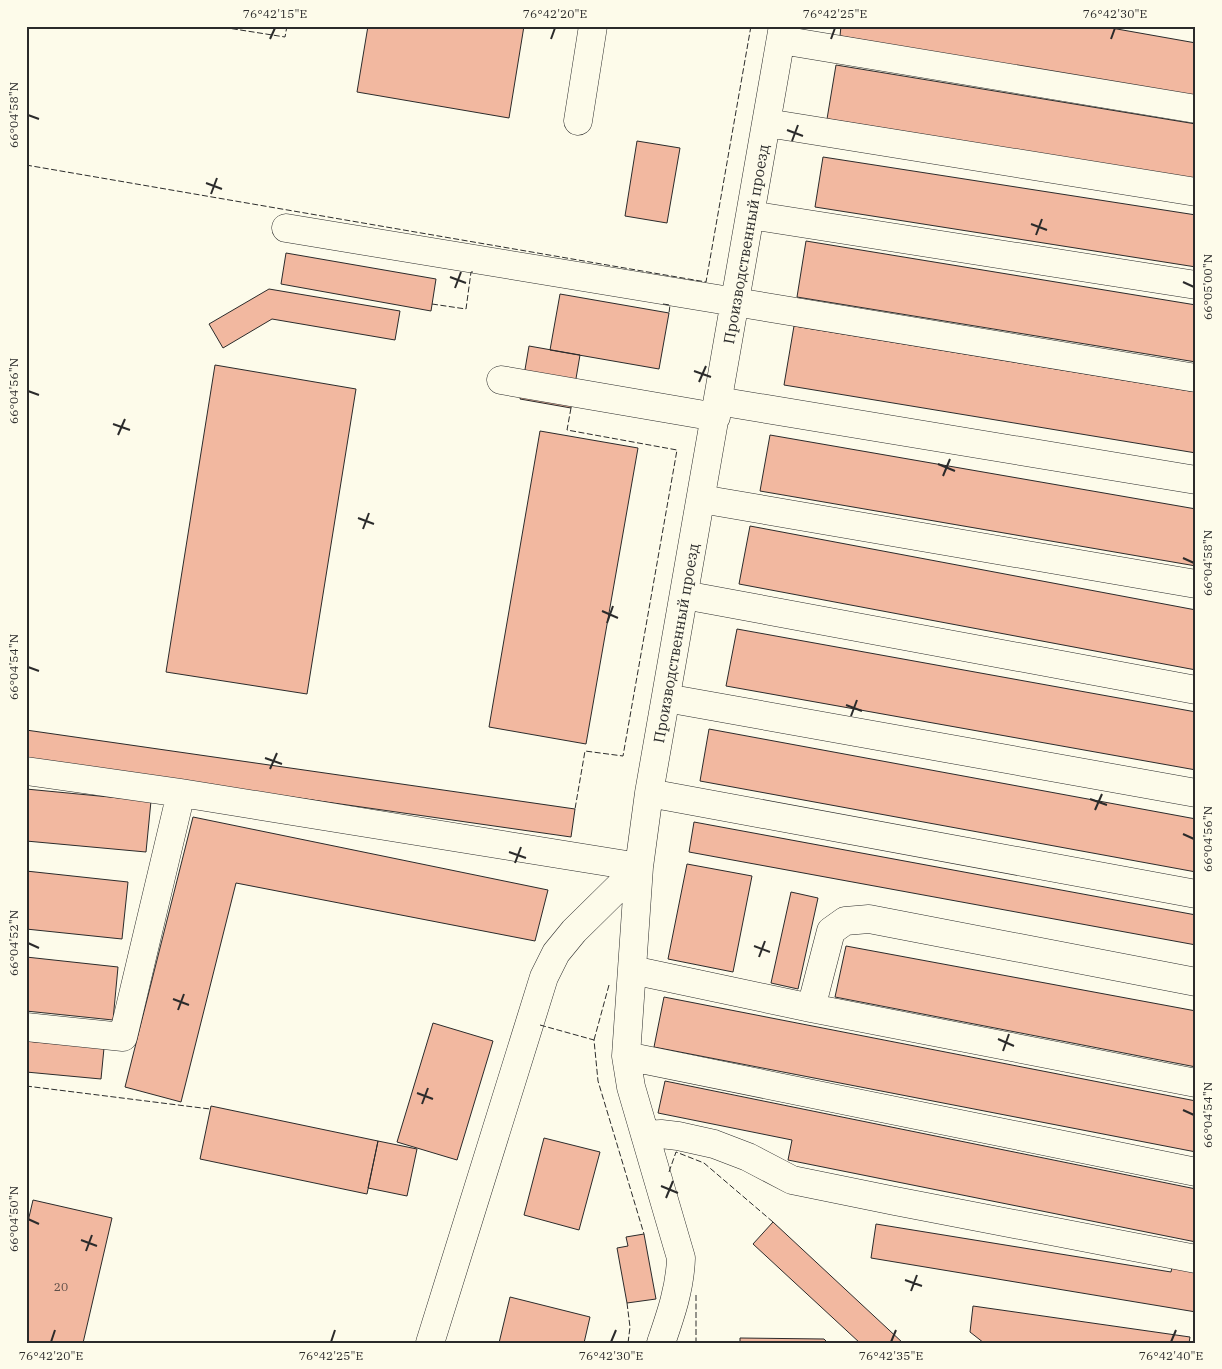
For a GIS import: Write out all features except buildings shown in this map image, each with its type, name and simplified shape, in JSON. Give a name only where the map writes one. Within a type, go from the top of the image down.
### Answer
[{"type":"street","points":[[578,122],[593,26]]},
{"type":"street","points":[[782,33],[1196,110]]},
{"type":"street","name":"Производственный проезд","points":[[661,1343],[677,1294],[681,1258],[631,1087],[626,1056],[639,867],[649,793],[782,33]]},
{"type":"street","points":[[766,123],[1196,192]]},
{"type":"street","points":[[750,215],[1196,285]]},
{"type":"street","points":[[286,228],[1196,378]]},
{"type":"street","points":[[501,380],[717,409],[1196,480]]},
{"type":"street","points":[[701,499],[1196,584]]},
{"type":"street","points":[[684,595],[1196,690]]},
{"type":"street","points":[[666,698],[1196,793]]},
{"type":"street","points":[[26,771],[181,793],[639,867]]},
{"type":"street","points":[[26,1027],[123,1037],[181,793]]},
{"type":"street","points":[[649,793],[1196,894]]},
{"type":"street","points":[[430,1343],[544,977],[556,953],[574,931],[639,867]]},
{"type":"street","points":[[811,1008],[831,932],[845,921],[861,919],[1196,982]]},
{"type":"street","points":[[632,970],[811,1008],[1196,1082]]},
{"type":"street","points":[[626,1056],[1196,1172]]},
{"type":"street","points":[[645,1135],[670,1135],[714,1144],[748,1157],[792,1180],[895,1202],[1196,1259]]},
{"type":"fence","points":[[215,26],[285,37],[287,26]]},
{"type":"fence","points":[[26,165],[706,282],[751,26]]},
{"type":"fence","points":[[432,304],[466,309],[471,272],[473,272]]},
{"type":"fence","points":[[663,304],[670,305],[669,313]]},
{"type":"fence","points":[[571,408],[567,430],[677,450],[623,756],[585,751],[575,809]]},
{"type":"fence","points":[[594,1040],[609,985]]},
{"type":"fence","points":[[540,1025],[594,1040],[598,1081],[644,1234]]},
{"type":"fence","points":[[26,1086],[210,1109]]},
{"type":"fence","points":[[669,1172],[676,1152],[704,1163],[773,1222]]},
{"type":"fence","points":[[696,1295],[696,1343]]},
{"type":"fence","points":[[627,1303],[630,1327],[628,1343]]}]
